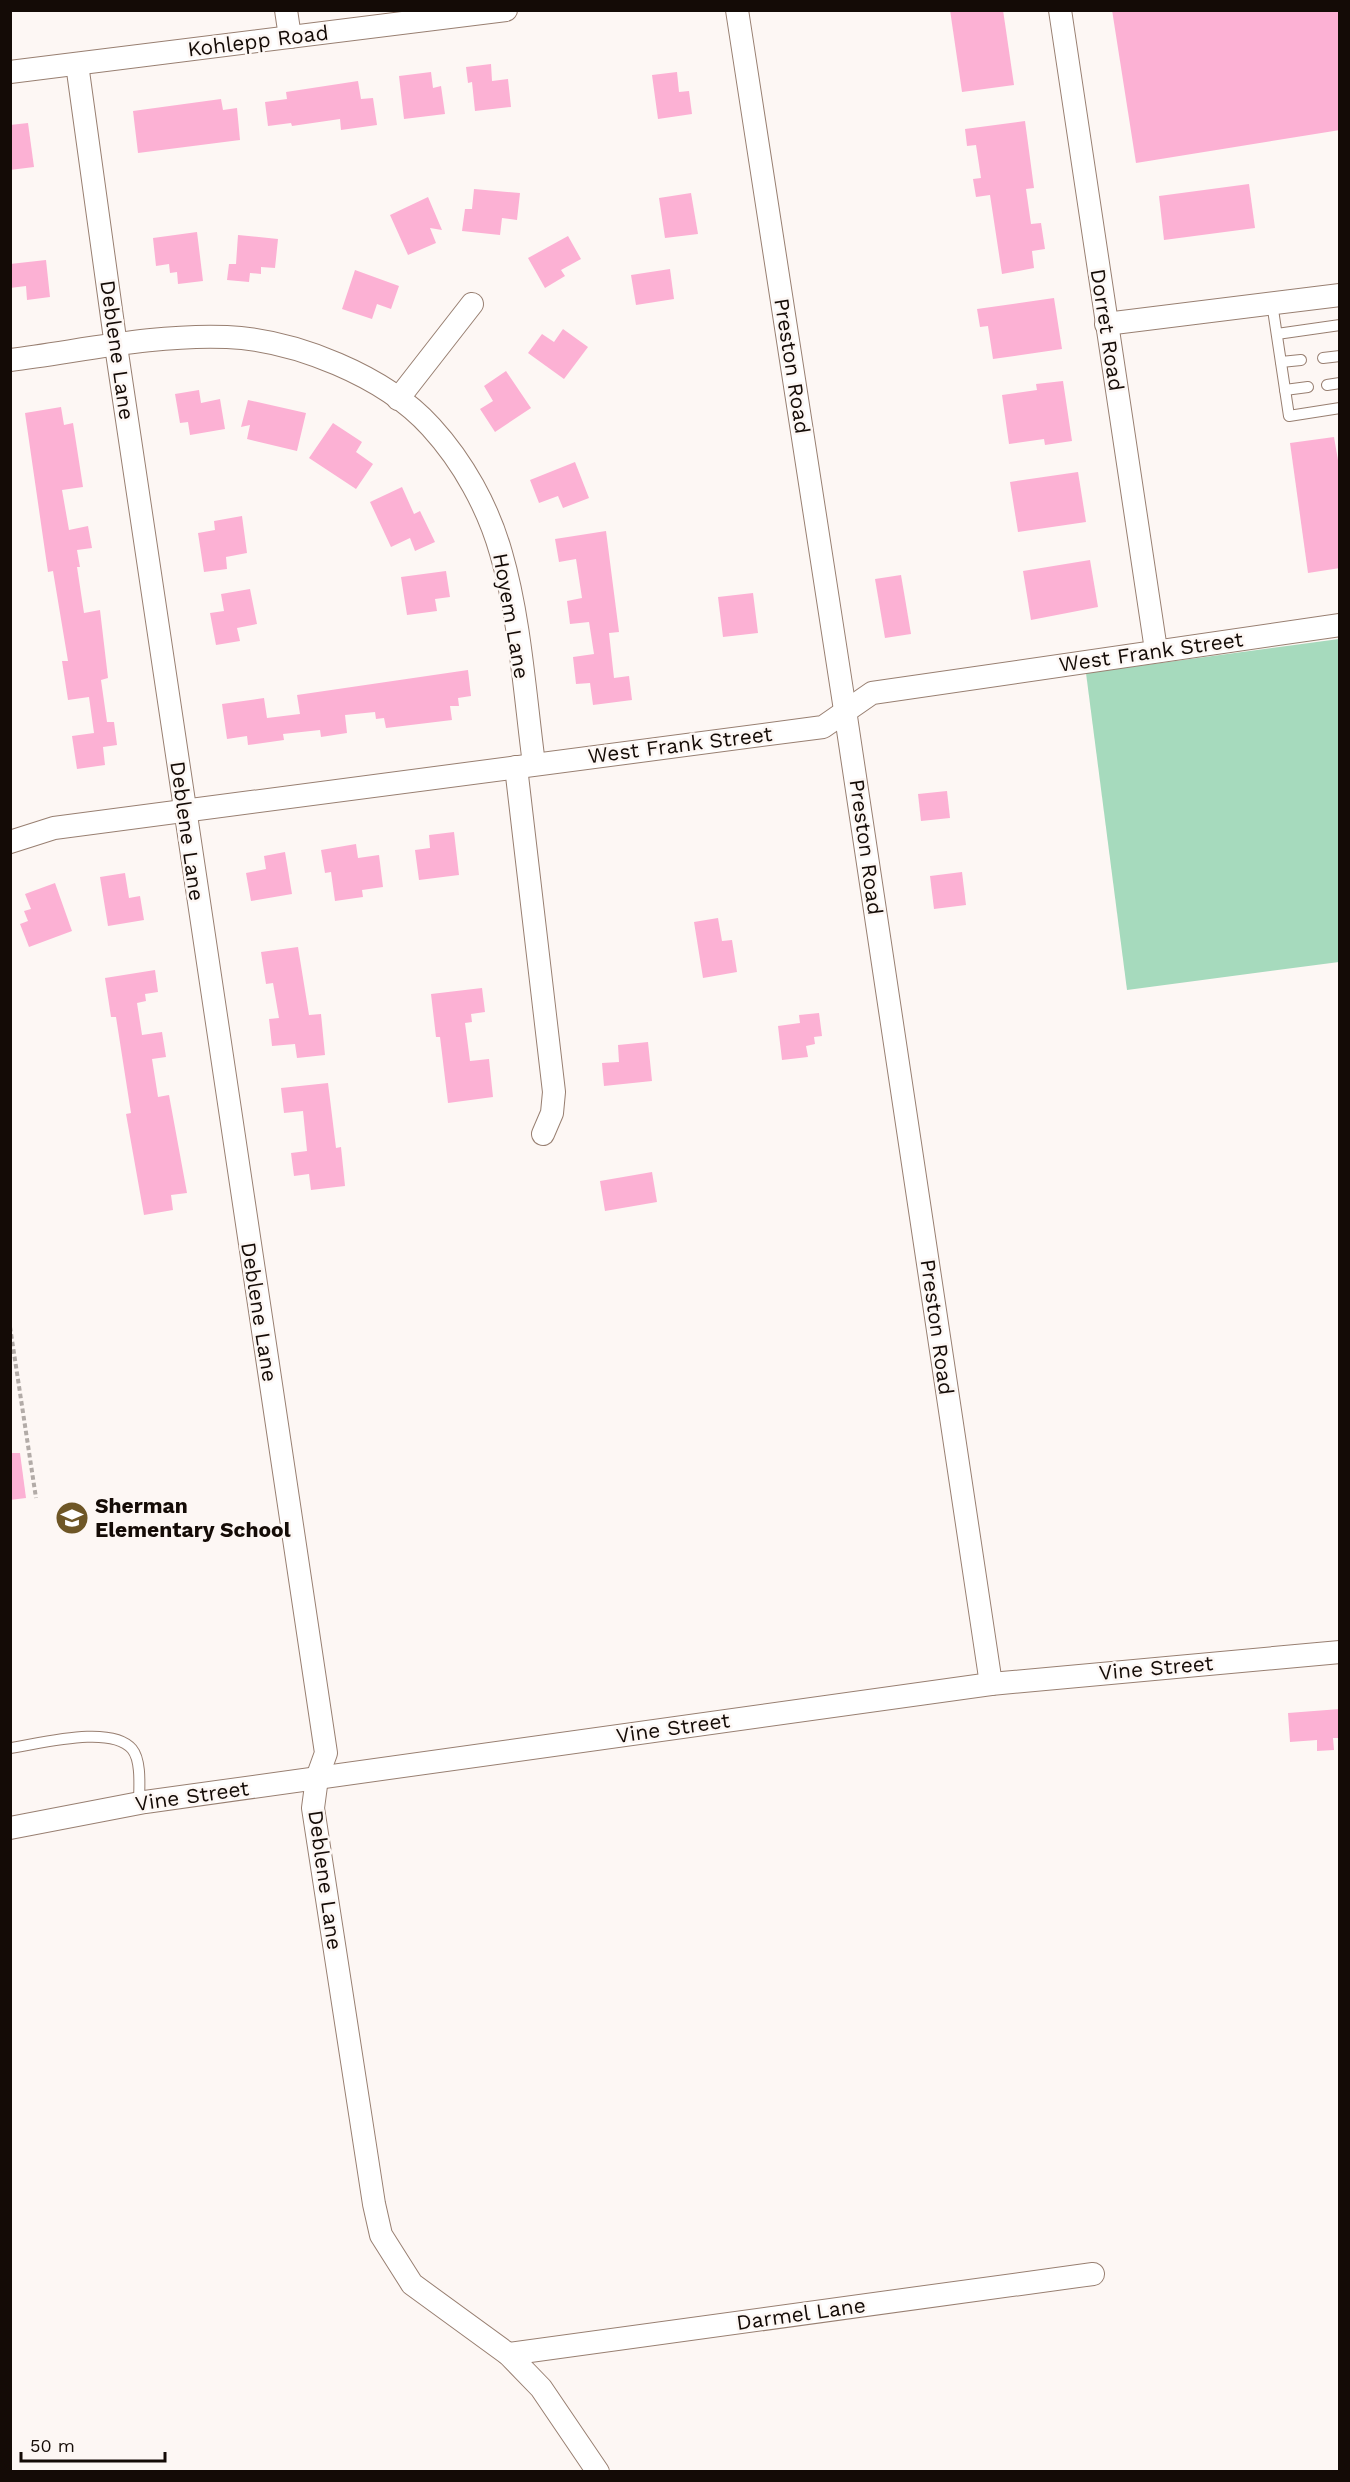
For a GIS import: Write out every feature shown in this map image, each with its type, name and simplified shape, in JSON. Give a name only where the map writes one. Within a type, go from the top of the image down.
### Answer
[{"type":"street","points":[[286,10],[290,37]]},
{"type":"street","name":"Kohlepp Road","points":[[10,72],[506,10]]},
{"type":"street","name":"Preston Road","points":[[737,10],[991,1684]]},
{"type":"street","name":"Dorret Road","points":[[1060,10],[1156,650]]},
{"type":"street","name":"Deblene Lane","points":[[77,64],[184,812],[326,1753],[317,1778],[313,1808],[374,2205],[381,2235],[412,2284],[508,2354],[541,2388],[598,2472]]},
{"type":"street","points":[[1106,324],[1272,303],[1339,299]]},
{"type":"street","points":[[398,399],[472,304]]},
{"type":"street","name":"Hoyem Lane","points":[[10,360],[183,337],[229,337],[275,344],[318,356],[356,374],[398,399],[429,425],[459,461],[483,506],[501,552],[511,594],[554,1092],[552,1113],[543,1134]]},
{"type":"street","name":"West Frank Street","points":[[10,842],[54,828],[823,727],[872,693],[1340,625]]},
{"type":"street","name":"Vine Street","points":[[10,1828],[139,1804],[991,1684],[1340,1652]]},
{"type":"street","name":"Darmel Lane","points":[[508,2354],[1093,2274]]},
{"type":"lane","points":[[1272,303],[1288,416],[1340,408]]},
{"type":"lane","points":[[1277,334],[1340,325]]},
{"type":"lane","points":[[1323,358],[1340,356]]},
{"type":"lane","points":[[1281,362],[1301,360]]},
{"type":"lane","points":[[1327,385],[1340,383]]},
{"type":"lane","points":[[1285,390],[1308,387]]},
{"type":"lane","points":[[10,1748],[100,1735],[123,1742],[133,1749],[137,1760],[139,1804]]},
{"type":"path","points":[[10,1327],[36,1498]]},
{"type":"green space","points":[[1339,639],[1339,962],[1127,990],[1086,673]]},
{"type":"building","points":[[950,10],[1003,10],[1014,85],[962,92]]},
{"type":"building","points":[[1112,10],[1340,10],[1340,130],[1136,163]]},
{"type":"building","points":[[491,64],[492,81],[508,79],[511,107],[475,111],[472,82],[468,83],[466,67]]},
{"type":"building","points":[[431,72],[433,88],[441,86],[445,114],[404,119],[399,76]]},
{"type":"building","points":[[677,72],[679,92],[689,91],[692,114],[658,119],[652,75]]},
{"type":"building","points":[[358,81],[361,99],[373,98],[377,125],[341,130],[340,119],[292,126],[291,123],[268,126],[265,102],[287,99],[286,92]]},
{"type":"building","points":[[221,99],[223,110],[237,108],[240,140],[138,153],[133,111]]},
{"type":"building","points":[[1025,121],[1034,188],[1026,189],[1031,224],[1041,223],[1045,249],[1032,251],[1034,268],[1002,274],[990,195],[976,197],[973,179],[981,178],[976,145],[967,146],[965,129]]},
{"type":"building","points":[[28,123],[34,167],[10,170],[10,125]]},
{"type":"building","points":[[1249,184],[1255,228],[1164,240],[1159,196]]},
{"type":"building","points":[[474,189],[520,193],[517,220],[502,218],[500,235],[462,231],[465,209],[472,209]]},
{"type":"building","points":[[691,193],[698,234],[665,238],[659,198]]},
{"type":"building","points":[[428,197],[442,230],[430,228],[436,243],[408,255],[390,215]]},
{"type":"building","points":[[197,232],[203,281],[178,284],[177,272],[170,273],[169,264],[156,266],[153,238]]},
{"type":"building","points":[[238,235],[278,239],[275,268],[261,267],[261,274],[250,273],[249,282],[227,280],[229,264],[236,264]]},
{"type":"building","points":[[568,236],[581,259],[561,270],[565,276],[545,288],[528,258]]},
{"type":"building","points":[[46,260],[50,297],[27,300],[26,286],[10,288],[10,264]]},
{"type":"building","points":[[670,269],[674,299],[636,305],[631,275]]},
{"type":"building","points":[[355,270],[399,286],[391,309],[377,304],[372,319],[342,309]]},
{"type":"building","points":[[1054,298],[1062,349],[993,359],[988,326],[980,327],[977,309]]},
{"type":"building","points":[[563,329],[588,347],[564,379],[528,353],[542,334],[554,342]]},
{"type":"building","points":[[506,371],[531,408],[495,432],[480,409],[493,401],[484,386]]},
{"type":"building","points":[[1063,381],[1072,441],[1045,445],[1044,439],[1009,444],[1002,395],[1037,390],[1036,384]]},
{"type":"building","points":[[199,390],[201,403],[220,399],[225,429],[190,435],[188,422],[180,423],[175,394]]},
{"type":"building","points":[[248,400],[306,413],[297,451],[247,439],[250,425],[241,427]]},
{"type":"building","points":[[61,407],[64,425],[73,423],[83,487],[62,490],[69,530],[88,526],[92,548],[77,550],[80,567],[77,567],[84,613],[100,610],[108,678],[101,680],[107,722],[114,722],[117,745],[103,747],[105,765],[77,769],[72,736],[94,733],[89,697],[68,700],[62,661],[68,661],[53,571],[48,572],[25,413]]},
{"type":"building","points":[[333,423],[362,442],[356,452],[373,464],[356,489],[309,458]]},
{"type":"building","points":[[1334,437],[1340,472],[1340,568],[1308,573],[1290,443]]},
{"type":"building","points":[[575,462],[589,498],[563,508],[558,496],[539,503],[530,480]]},
{"type":"building","points":[[1078,472],[1086,522],[1018,532],[1010,482]]},
{"type":"building","points":[[402,487],[414,514],[420,511],[435,542],[415,551],[410,538],[391,547],[370,502]]},
{"type":"building","points":[[242,516],[247,553],[226,557],[227,569],[204,572],[198,533],[215,530],[214,521]]},
{"type":"building","points":[[606,531],[619,632],[609,633],[614,678],[629,676],[632,700],[593,705],[590,683],[576,684],[573,657],[594,654],[589,622],[570,624],[567,601],[582,598],[576,559],[559,562],[555,539]]},
{"type":"building","points":[[1090,560],[1098,607],[1031,620],[1023,571]]},
{"type":"building","points":[[446,571],[450,597],[435,599],[437,611],[407,615],[401,577]]},
{"type":"building","points":[[901,575],[911,634],[885,638],[875,579]]},
{"type":"building","points":[[250,589],[257,624],[237,628],[240,641],[216,645],[210,613],[224,611],[221,594]]},
{"type":"building","points":[[753,593],[758,633],[723,637],[718,597]]},
{"type":"building","points":[[468,670],[471,696],[458,698],[459,706],[450,706],[452,720],[386,728],[384,718],[376,719],[375,712],[345,715],[347,733],[321,737],[320,730],[283,734],[284,740],[248,745],[247,736],[227,739],[222,704],[264,698],[267,718],[300,714],[297,695]]},
{"type":"building","points":[[947,791],[950,818],[921,821],[918,794]]},
{"type":"building","points":[[454,832],[459,875],[419,880],[415,850],[430,848],[429,835]]},
{"type":"building","points":[[356,844],[358,858],[379,855],[383,887],[362,890],[363,897],[335,901],[331,872],[325,873],[321,850]]},
{"type":"building","points":[[285,852],[292,894],[251,901],[246,873],[266,869],[264,856]]},
{"type":"building","points":[[962,872],[966,905],[934,909],[930,876]]},
{"type":"building","points":[[125,873],[129,898],[140,896],[144,920],[108,926],[100,877]]},
{"type":"building","points":[[55,883],[72,931],[29,947],[20,924],[28,921],[24,911],[31,909],[25,894]]},
{"type":"building","points":[[718,918],[722,941],[732,940],[737,972],[703,978],[694,922]]},
{"type":"building","points":[[298,947],[309,1015],[321,1014],[325,1055],[297,1058],[295,1044],[272,1046],[269,1019],[279,1018],[273,983],[266,984],[261,952]]},
{"type":"building","points":[[155,970],[158,992],[145,994],[146,1001],[137,1003],[142,1035],[162,1032],[166,1057],[152,1059],[158,1097],[169,1095],[187,1193],[171,1195],[173,1210],[144,1215],[126,1114],[131,1113],[116,1017],[111,1017],[105,978]]},
{"type":"building","points":[[482,988],[485,1012],[471,1014],[472,1022],[465,1023],[470,1061],[489,1059],[493,1097],[448,1103],[440,1037],[436,1037],[431,994]]},
{"type":"building","points":[[819,1013],[822,1036],[814,1037],[815,1044],[806,1046],[808,1057],[782,1060],[778,1026],[800,1023],[799,1015]]},
{"type":"building","points":[[648,1042],[652,1081],[604,1086],[602,1063],[619,1062],[618,1045]]},
{"type":"building","points":[[328,1083],[336,1148],[341,1147],[345,1186],[311,1190],[309,1174],[294,1176],[291,1153],[307,1151],[303,1111],[284,1113],[281,1088]]},
{"type":"building","points":[[652,1172],[657,1202],[605,1211],[600,1181]]},
{"type":"building","points":[[10,1453],[20,1453],[26,1498],[10,1500]]},
{"type":"building","points":[[1340,1709],[1340,1738],[1333,1738],[1334,1750],[1317,1751],[1317,1740],[1290,1742],[1288,1713]]},
{"type":"place","name":"Sherman Elementary School","points":[[72,1518]]}]
